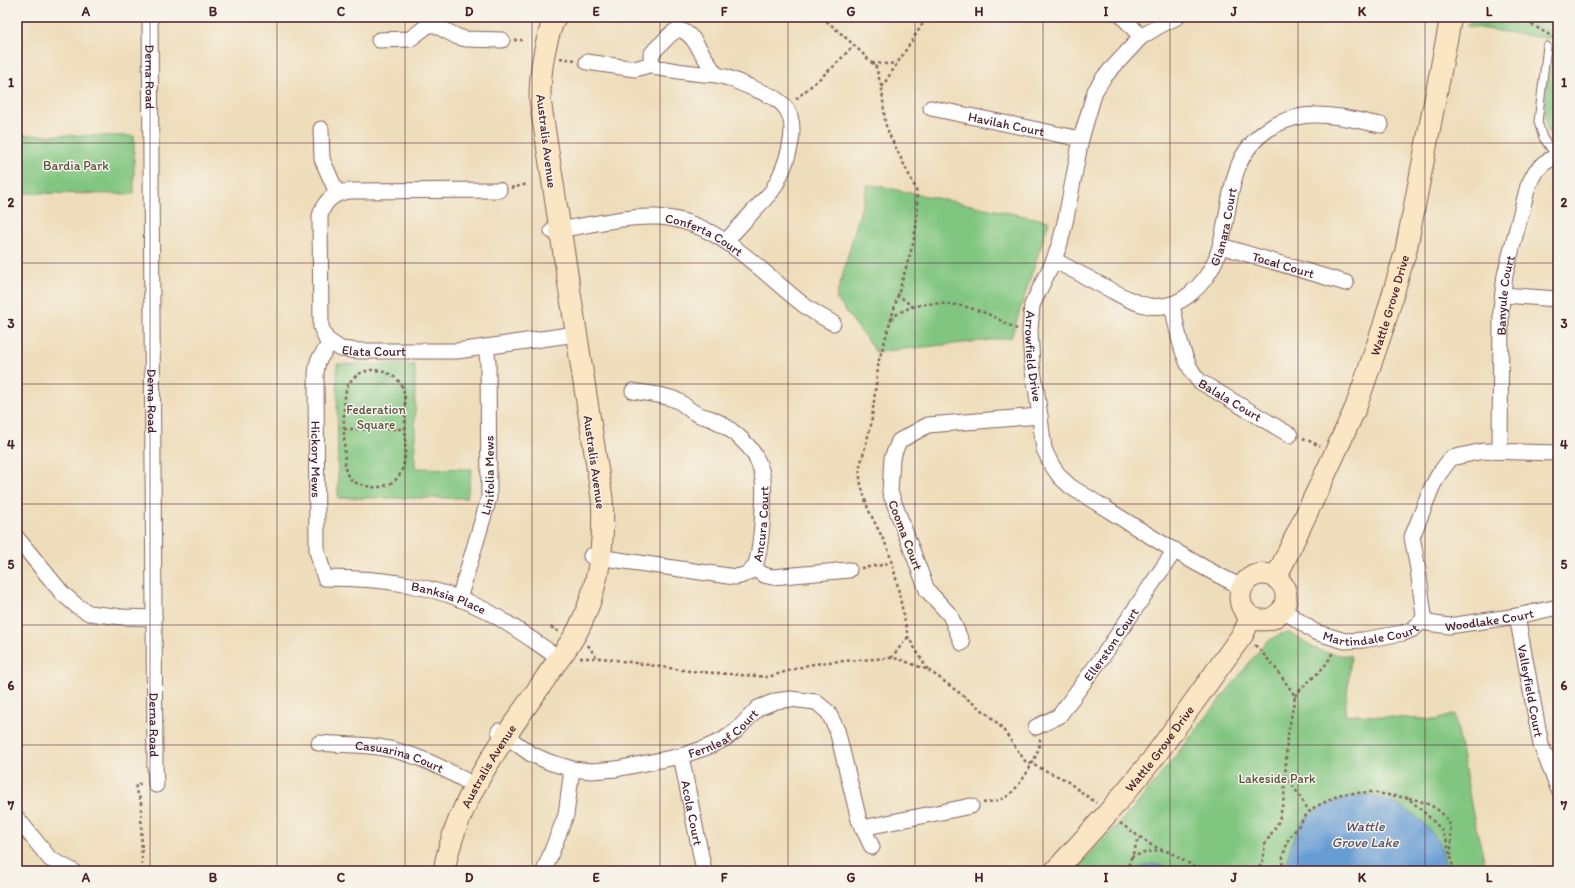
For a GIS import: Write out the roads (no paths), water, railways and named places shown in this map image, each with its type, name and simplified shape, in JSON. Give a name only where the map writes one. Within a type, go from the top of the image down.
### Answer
[{"type":"street","name":"Derna Road","points":[[150,17],[156,785]]},
{"type":"street","name":"Australis Avenue","points":[[435,871],[443,835],[455,802],[470,783],[503,734],[562,656],[563,635],[577,608],[596,557],[593,499],[572,335],[532,103],[533,64],[538,38],[545,17]]},
{"type":"street","name":"Australis Avenue","points":[[555,17],[544,50],[540,100],[555,231]]},
{"type":"street","points":[[1123,17],[1141,37]]},
{"type":"street","name":"Arrowfield Drive","points":[[1177,17],[1141,37],[1104,77],[1095,91],[1081,139],[1066,218],[1054,260],[1032,304],[1032,365],[1044,449],[1051,464],[1060,477],[1071,487],[1175,550],[1222,578],[1242,587]]},
{"type":"street","name":"Wattle Grove Drive","points":[[1276,578],[1330,466],[1356,407],[1383,328],[1406,250],[1451,17]]},
{"type":"street","points":[[379,40],[410,39],[419,34],[433,20],[445,31],[466,39],[502,40]]},
{"type":"street","points":[[716,74],[692,39],[685,32],[678,30],[673,31],[652,52],[650,59],[652,64],[658,68],[703,74],[716,74],[771,96],[785,107],[790,117],[791,130],[790,147],[783,170],[772,191],[726,241]]},
{"type":"street","points":[[587,62],[635,69],[652,64]]},
{"type":"street","name":"Havilah Court","points":[[931,108],[1081,139]]},
{"type":"street","name":"Glanara Court","points":[[1054,260],[1132,301],[1149,306],[1172,305],[1183,300],[1205,280],[1216,263],[1221,246],[1232,184],[1236,171],[1248,147],[1262,134],[1288,119],[1312,115],[1341,117],[1382,125]]},
{"type":"street","points":[[321,129],[322,159],[337,194],[351,191],[499,190]]},
{"type":"street","name":"Banyule Court","points":[[1500,451],[1501,309],[1505,275],[1528,186],[1535,172],[1544,163],[1557,156]]},
{"type":"street","name":"Elata Court","points":[[337,194],[326,202],[320,216],[320,320],[323,333],[330,343],[341,349],[359,351],[445,352],[572,335]]},
{"type":"street","name":"Conferta Court","points":[[555,231],[626,219],[662,218],[683,221],[696,225],[726,241],[806,307],[833,323]]},
{"type":"street","name":"Tocal Court","points":[[1221,246],[1346,282]]},
{"type":"street","points":[[1503,295],[1558,299]]},
{"type":"street","name":"Balala Court","points":[[1172,305],[1186,359],[1191,372],[1199,381],[1290,435]]},
{"type":"street","name":"Hickory Mews","points":[[324,578],[317,551],[316,373],[318,361],[330,343]]},
{"type":"street","name":"Linifolia Mews","points":[[459,599],[488,498],[488,362],[486,347]]},
{"type":"street","name":"Ancura Court","points":[[596,557],[728,577],[742,576],[749,573],[754,568],[758,556],[764,491],[761,469],[750,448],[729,428],[714,420],[695,413],[679,401],[672,398],[633,391]]},
{"type":"street","name":"Cooma Court","points":[[962,643],[950,615],[927,590],[890,492],[892,458],[899,441],[928,426],[1040,416]]},
{"type":"street","name":"Martindale Court","points":[[1283,610],[1315,632],[1344,641],[1363,640],[1403,633],[1413,629],[1421,622],[1424,616],[1412,537],[1432,487],[1451,458],[1483,451],[1558,453]]},
{"type":"street","points":[[17,538],[62,593],[77,606],[89,613],[154,618]]},
{"type":"street","name":"Ellerston Court","points":[[1036,727],[1059,716],[1104,656],[1175,550]]},
{"type":"street","name":"Ancura Court","points":[[754,568],[764,575],[772,577],[849,570]]},
{"type":"street","points":[[1263,574],[1276,578],[1285,588],[1286,603],[1283,610],[1274,618],[1268,620],[1256,619],[1247,625],[1240,593],[1242,587],[1251,578],[1257,575],[1263,574]]},
{"type":"street","name":"Banksia Place","points":[[324,578],[388,581],[416,586],[459,599],[485,610],[562,656]]},
{"type":"street","name":"Woodlake Court","points":[[1421,622],[1449,626],[1517,616],[1558,607]]},
{"type":"street","name":"Valleyfield Court","points":[[1517,616],[1541,745],[1558,788]]},
{"type":"street","name":"Wattle Grove Drive","points":[[1055,871],[1152,760],[1247,625]]},
{"type":"street","name":"Fernleaf Court","points":[[503,734],[531,754],[572,769],[592,771],[616,769],[681,756],[723,740],[737,730],[758,708],[776,701],[790,699],[816,702],[828,712],[837,730],[858,820],[872,847]]},
{"type":"street","name":"Casuarina Court","points":[[319,743],[368,746],[400,752],[430,762],[470,783]]},
{"type":"street","name":"Acola Court","points":[[681,756],[704,871]]},
{"type":"street","points":[[544,871],[566,815],[572,769]]},
{"type":"street","name":"Australis Avenue","points":[[444,871],[448,852],[470,783]]},
{"type":"street","points":[[862,828],[971,806]]},
{"type":"street","points":[[17,818],[50,859],[73,871]]},
{"type":"lane","points":[[1547,46],[1538,122],[1543,138],[1557,156]]},
{"type":"water","name":"Wattle Grove Lake","points":[[1362,795],[1382,798],[1404,808],[1424,823],[1439,842],[1447,871],[1286,871],[1289,853],[1294,838],[1308,817],[1330,804]]},
{"type":"water","points":[[1152,864],[1168,867],[1178,871],[1135,871],[1139,868]]},
{"type":"park label","name":"Bardia Park","points":[[76,165]]},
{"type":"park label","name":"Federation Square","points":[[376,416]]},
{"type":"park label","name":"Lakeside Park","points":[[1277,778]]}]
